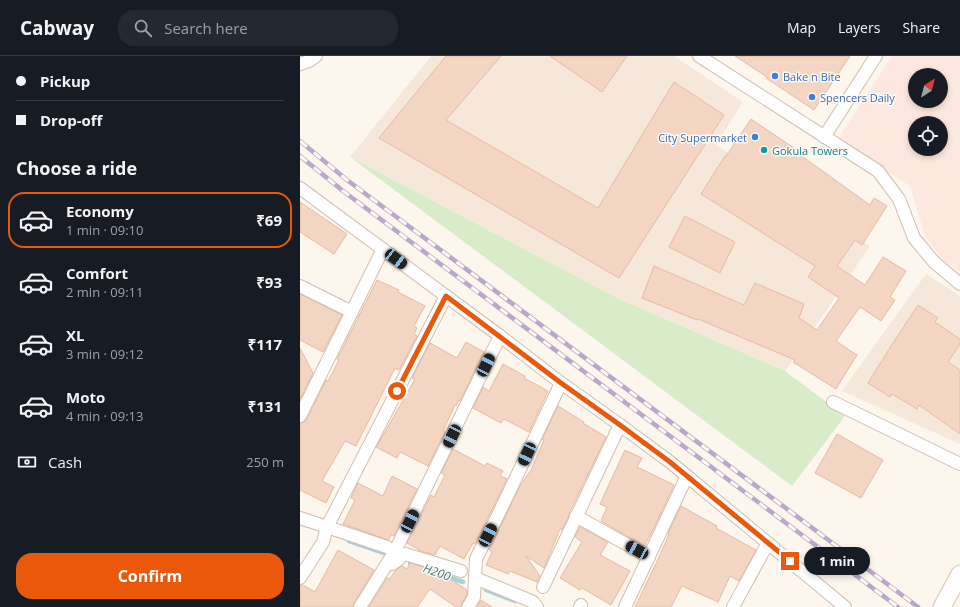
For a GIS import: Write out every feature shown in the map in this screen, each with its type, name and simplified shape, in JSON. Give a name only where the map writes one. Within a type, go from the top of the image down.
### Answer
[{"type":"main road","points":[[942,607],[960,574]]},
{"type":"street","points":[[300,64],[309,61],[316,56]]},
{"type":"street","points":[[699,56],[878,171],[899,199],[914,238],[934,262],[960,284]]},
{"type":"street","points":[[824,137],[876,56]]},
{"type":"street","points":[[300,188],[561,383],[670,462],[845,607]]},
{"type":"street","points":[[300,416],[383,249]]},
{"type":"street","points":[[300,286],[352,312]]},
{"type":"street","points":[[300,578],[322,542],[327,527],[446,296]]},
{"type":"street","points":[[360,607],[395,551],[500,336]]},
{"type":"street","points":[[468,607],[474,597],[476,559],[561,383]]},
{"type":"street","points":[[833,402],[960,464]]},
{"type":"street","points":[[543,587],[620,425]]},
{"type":"street","points":[[625,607],[688,476]]},
{"type":"street","points":[[576,516],[649,557]]},
{"type":"street","points":[[300,518],[387,547]]},
{"type":"street","points":[[733,607],[768,543]]},
{"type":"street","points":[[387,564],[396,562],[400,556],[404,554],[460,571]]},
{"type":"street","points":[[934,607],[960,564]]},
{"type":"street","points":[[475,578],[533,602],[537,607]]},
{"type":"shaded area","points":[[431,56],[674,56],[743,102],[716,145],[870,246],[785,371],[617,298],[350,157]]},
{"type":"shaded area","points":[[892,56],[960,56],[960,272],[943,260],[925,236],[910,186],[838,139]]},
{"type":"shaded area","points":[[926,274],[960,296],[960,444],[842,391]]},
{"type":"green space","points":[[350,157],[617,298],[785,371],[845,416],[792,486]]},
{"type":"building","points":[[446,56],[501,56],[446,120],[598,208],[674,82],[724,115],[619,278],[379,138]]},
{"type":"building","points":[[550,56],[627,56],[602,92]]},
{"type":"building","points":[[735,56],[850,56],[814,110]]},
{"type":"building","points":[[751,119],[797,150],[796,152],[870,205],[874,198],[887,206],[862,245],[855,240],[837,266],[865,285],[883,257],[906,271],[890,297],[895,300],[881,321],[860,307],[836,341],[857,355],[836,389],[793,362],[795,360],[698,319],[697,320],[642,298],[654,266],[744,305],[755,283],[804,304],[799,318],[817,330],[839,298],[808,277],[815,266],[701,194]]},
{"type":"building","points":[[300,202],[347,234],[334,254],[300,232]]},
{"type":"building","points":[[685,216],[735,242],[720,273],[669,247]]},
{"type":"building","points":[[377,280],[399,290],[398,292],[425,306],[414,326],[417,328],[414,334],[417,336],[399,370],[395,368],[356,446],[345,441],[322,481],[334,487],[326,503],[300,490],[300,423],[307,419],[326,380],[328,381],[339,360],[337,359]]},
{"type":"building","points":[[300,294],[342,315],[323,352],[300,340]]},
{"type":"building","points":[[918,305],[938,318],[935,322],[960,339],[960,344],[948,362],[960,370],[960,434],[919,405],[917,409],[892,394],[890,397],[868,383]]},
{"type":"building","points":[[466,342],[484,352],[460,401],[459,400],[456,406],[455,405],[443,431],[445,432],[428,466],[400,452],[397,458],[376,447],[415,379],[412,378],[430,343],[457,358]]},
{"type":"building","points":[[300,348],[313,373],[300,399]]},
{"type":"building","points":[[503,364],[525,376],[524,378],[548,391],[529,432],[504,419],[501,423],[473,408],[483,387],[489,391]]},
{"type":"building","points":[[558,406],[606,437],[562,530],[560,529],[544,568],[526,556],[540,576],[537,582],[510,571],[508,574],[486,565],[492,552],[489,550],[520,486],[531,470],[544,440],[542,439]]},
{"type":"building","points":[[837,434],[883,460],[861,498],[815,473]]},
{"type":"building","points":[[453,449],[485,466],[487,463],[503,471],[500,476],[507,479],[475,544],[473,543],[464,559],[440,546],[435,555],[418,550],[407,543],[431,495],[434,497],[445,475],[441,473]]},
{"type":"building","points":[[625,450],[642,458],[637,467],[674,485],[644,546],[601,521],[607,507],[600,504]]},
{"type":"building","points":[[392,476],[417,489],[394,536],[391,535],[388,540],[343,524],[355,500],[351,498],[358,483],[383,496]]},
{"type":"building","points":[[681,506],[717,526],[716,528],[756,550],[739,581],[730,576],[718,602],[682,586],[671,607],[635,607],[660,555],[669,534],[668,533]]},
{"type":"building","points":[[580,527],[608,542],[600,555],[630,571],[611,605],[582,588],[580,590],[560,578],[582,542],[575,537]]},
{"type":"building","points":[[338,550],[374,570],[353,607],[300,607],[300,585],[303,585],[315,592]]},
{"type":"building","points":[[410,563],[440,572],[467,590],[467,595],[461,607],[456,607],[430,589],[417,607],[369,607],[387,578],[390,579],[395,571],[402,566],[407,569]]},
{"type":"building","points":[[481,600],[492,607],[477,607]]},
{"type":"waterway","name":"H200","points":[[349,541],[387,554]]},
{"type":"waterway","name":"H200","points":[[410,563],[422,567]]},
{"type":"waterway","name":"H200","points":[[440,574],[463,582]]},
{"type":"waterway","name":"H200","points":[[486,590],[515,601]]},
{"type":"railway","points":[[300,141],[347,180],[918,607]]},
{"type":"railway","points":[[300,156],[343,191],[898,607]]},
{"type":"place","name":"Bake n Bite","points":[[775,76]]},
{"type":"place","name":"Spencers Daily","points":[[812,97]]},
{"type":"place","name":"City Supermarket","points":[[755,137]]},
{"type":"place","name":"Gokula Towers","points":[[764,150]]},
{"type":"route","points":[[397,391],[446,296],[561,383],[670,462],[790,561]]}]
